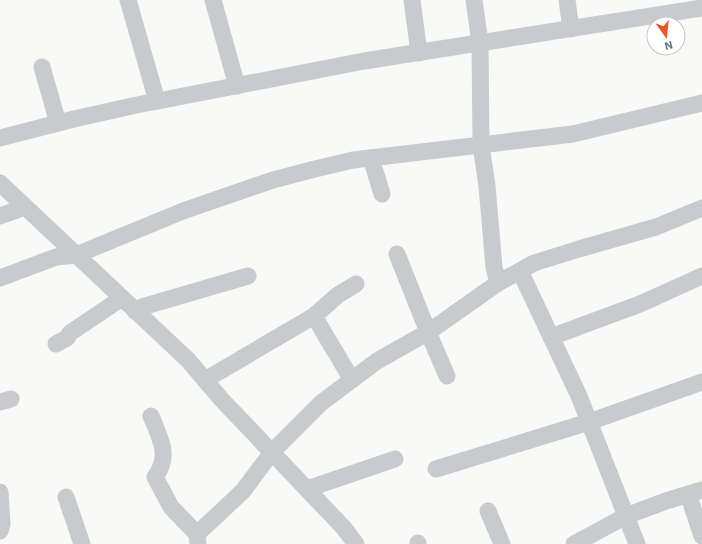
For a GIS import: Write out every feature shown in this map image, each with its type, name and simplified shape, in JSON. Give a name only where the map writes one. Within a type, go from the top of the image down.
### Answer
[{"type":"street","points":[[128,0],[157,101]]},
{"type":"street","points":[[213,0],[236,86]]},
{"type":"street","points":[[412,0],[419,52]]},
{"type":"street","points":[[474,0],[480,43],[481,145],[487,186],[494,267],[498,283]]},
{"type":"street","points":[[567,0],[571,29]]},
{"type":"street","points":[[1,134],[157,101],[364,61],[702,8]]},
{"type":"street","points":[[42,67],[58,123]]},
{"type":"street","points":[[0,278],[56,257],[76,255],[183,211],[273,180],[330,165],[353,160],[573,134],[702,103]]},
{"type":"street","points":[[371,158],[382,194]]},
{"type":"street","points":[[0,183],[188,360],[343,527],[356,544]]},
{"type":"street","points":[[0,216],[25,207]]},
{"type":"street","points":[[151,416],[164,454],[161,470],[155,477],[171,507],[197,539],[243,491],[272,452],[321,403],[377,361],[428,332],[498,283],[534,264],[579,249],[656,227],[702,208]]},
{"type":"street","points":[[397,254],[447,376]]},
{"type":"street","points":[[520,271],[579,396],[637,544]]},
{"type":"street","points":[[135,311],[142,307],[248,276]]},
{"type":"street","points":[[551,337],[640,304],[702,276]]},
{"type":"street","points":[[205,380],[314,316],[338,295],[356,284]]},
{"type":"street","points":[[56,344],[67,338],[70,333],[122,298]]},
{"type":"street","points":[[314,316],[352,380]]},
{"type":"street","points":[[436,469],[589,422],[702,382]]},
{"type":"street","points":[[307,489],[395,459]]},
{"type":"street","points":[[0,492],[2,524],[0,532]]},
{"type":"street","points":[[574,544],[626,516],[695,492],[702,536]]},
{"type":"street","points":[[66,497],[82,544]]},
{"type":"street","points":[[488,511],[502,544]]}]
